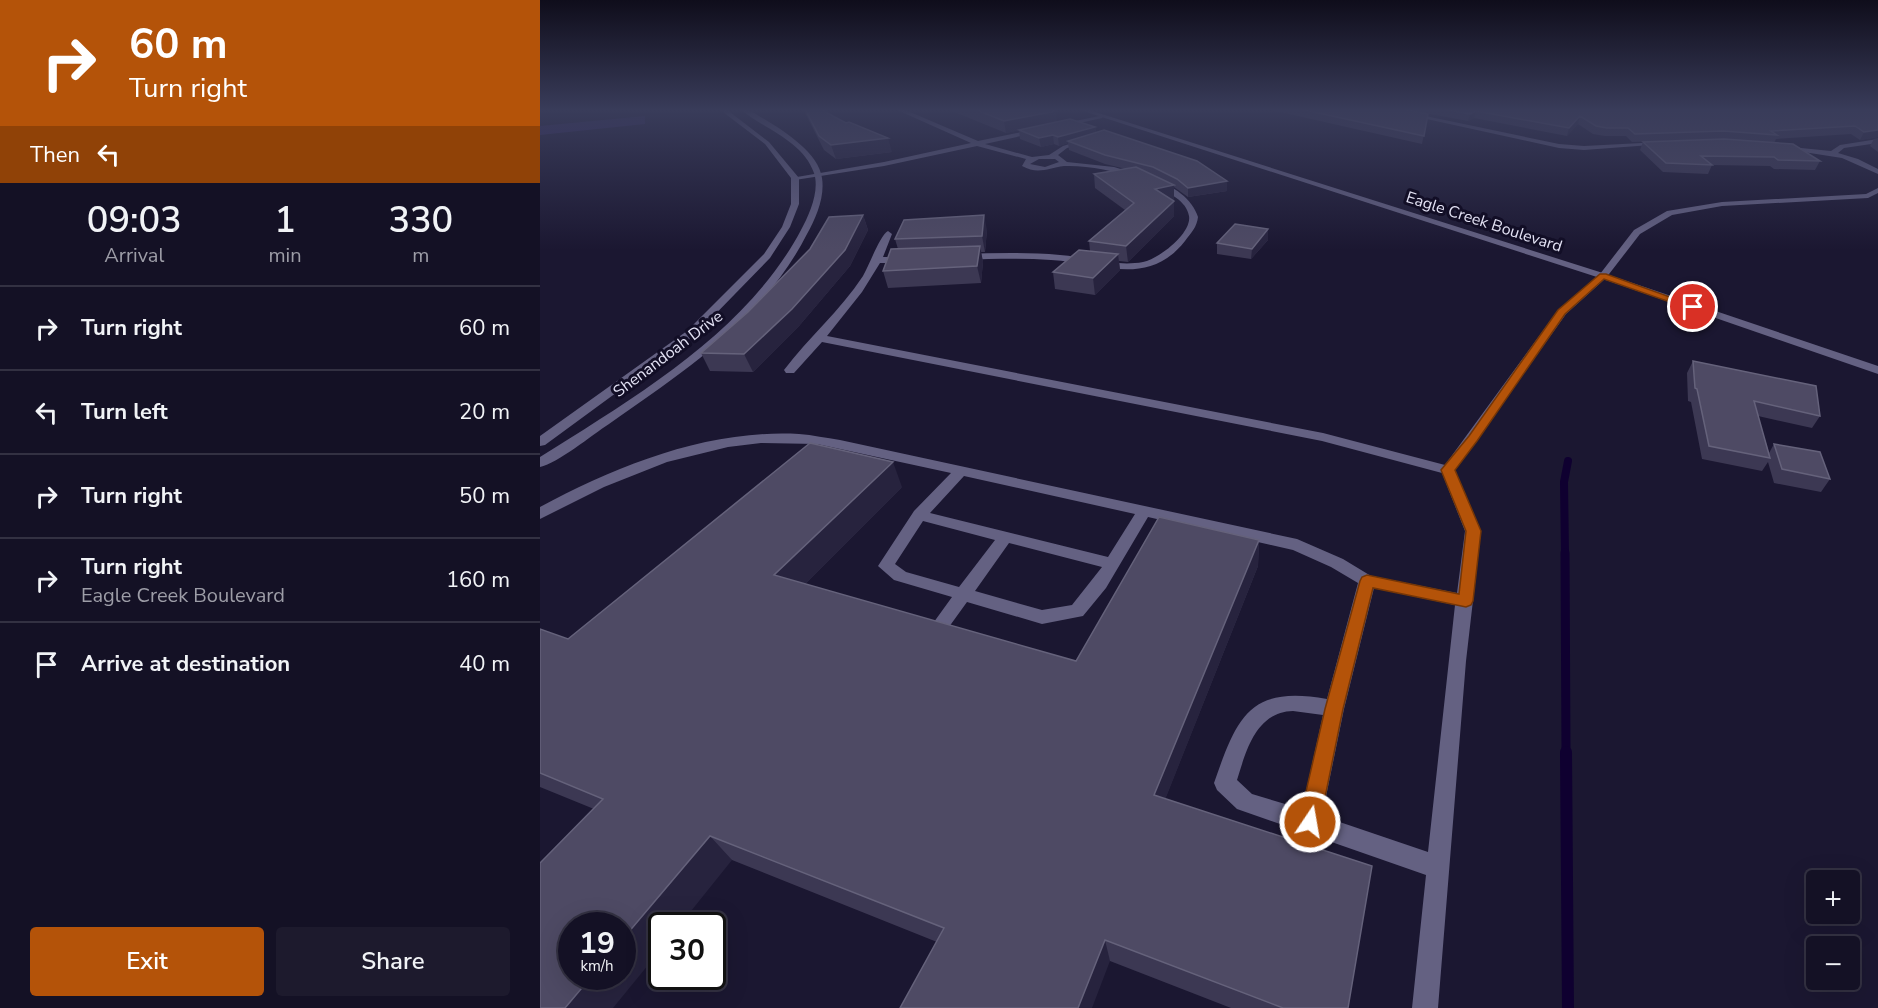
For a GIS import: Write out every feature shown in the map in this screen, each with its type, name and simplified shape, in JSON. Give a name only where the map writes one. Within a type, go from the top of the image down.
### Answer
[{"type":"street","points":[[777,156],[795,178],[917,156]]},
{"type":"street","points":[[809,156],[819,175]]},
{"type":"street","points":[[1022,156],[1032,159]]},
{"type":"street","name":"Eagle Creek Boulevard","points":[[1227,156],[1603,276],[1878,370]]},
{"type":"street","points":[[1839,156],[1857,161],[1878,172]]},
{"type":"street","points":[[1062,165],[1064,162],[1061,159],[1051,157],[1026,162],[1027,166],[1047,169],[1062,165],[1114,170],[1142,177]]},
{"type":"street","name":"Shenandoah Drive","points":[[540,463],[662,382],[728,329],[777,278],[800,242],[815,207],[819,175]]},
{"type":"street","name":"Shenandoah Drive","points":[[540,442],[691,333],[767,256],[786,227],[795,204],[795,178]]},
{"type":"street","points":[[952,258],[998,256],[1051,258],[1136,267],[1158,261],[1170,254],[1191,228],[1195,219],[1192,208],[1171,191],[1152,182]]},
{"type":"street","points":[[1868,196],[1878,190]]},
{"type":"street","points":[[1448,470],[1562,312],[1603,276],[1637,232],[1670,213],[1722,204],[1868,196],[1878,200]]},
{"type":"street","points":[[790,370],[847,307],[879,260],[888,234]]},
{"type":"street","points":[[879,260],[918,260]]},
{"type":"street","points":[[819,338],[1323,437],[1448,470]]},
{"type":"street","points":[[540,514],[605,480],[675,457],[744,440],[795,438],[840,444],[1297,545],[1337,563],[1367,581],[1466,601]]},
{"type":"street","points":[[1425,1008],[1457,661],[1473,531],[1448,470]]},
{"type":"street","points":[[961,471],[919,515],[886,566],[900,576],[962,596],[1042,617],[1077,611],[1100,584],[1144,512]]},
{"type":"street","points":[[919,515],[1113,564]]},
{"type":"street","points":[[935,633],[1005,537]]},
{"type":"street","points":[[1310,822],[1334,709],[1367,581]]},
{"type":"street","points":[[1334,709],[1289,703],[1264,709],[1243,732],[1225,783],[1245,802],[1310,822],[1439,868]]},
{"type":"building","points":[[1109,156],[1182,156],[1197,161],[1227,181],[1188,188],[1177,179],[1153,167]]},
{"type":"building","points":[[1658,156],[1701,156],[1712,165],[1666,163]]},
{"type":"building","points":[[1704,156],[1812,156],[1820,161],[1778,160],[1774,157]]},
{"type":"building","points":[[1136,167],[1174,185],[1155,189],[1174,201],[1126,246],[1089,241],[1134,203],[1094,174]]},
{"type":"building","points":[[863,215],[845,250],[792,309],[744,354],[701,353],[748,312],[810,249],[829,217]]},
{"type":"building","points":[[984,215],[982,236],[895,239],[904,220]]},
{"type":"building","points":[[1235,224],[1268,229],[1252,249],[1217,243]]},
{"type":"building","points":[[980,246],[977,266],[883,271],[891,249]]},
{"type":"building","points":[[1079,250],[1118,254],[1093,278],[1053,272]]},
{"type":"building","points":[[1693,361],[1816,386],[1820,416],[1754,401],[1770,458],[1709,446],[1695,388]]},
{"type":"building","points":[[810,443],[893,462],[774,575],[1076,661],[1159,517],[1259,540],[1154,795],[1372,866],[1348,1008],[1283,1008],[1105,940],[1078,1008],[900,1008],[944,928],[710,836],[636,923],[636,912],[558,912],[558,990],[580,990],[565,1008],[540,1008],[540,863],[603,799],[540,773],[540,629],[568,639]]},
{"type":"building","points":[[1774,444],[1820,452],[1830,479],[1782,469]]},
{"type":"waterway","points":[[1565,555],[1564,482],[1568,461]]},
{"type":"waterway","points":[[1565,553],[1566,754]]},
{"type":"waterway","points":[[1566,752],[1568,1008]]},
{"type":"route","points":[[1310,822],[1334,709],[1367,581],[1466,601],[1473,531],[1448,470],[1562,312],[1603,276],[1693,307]]}]
